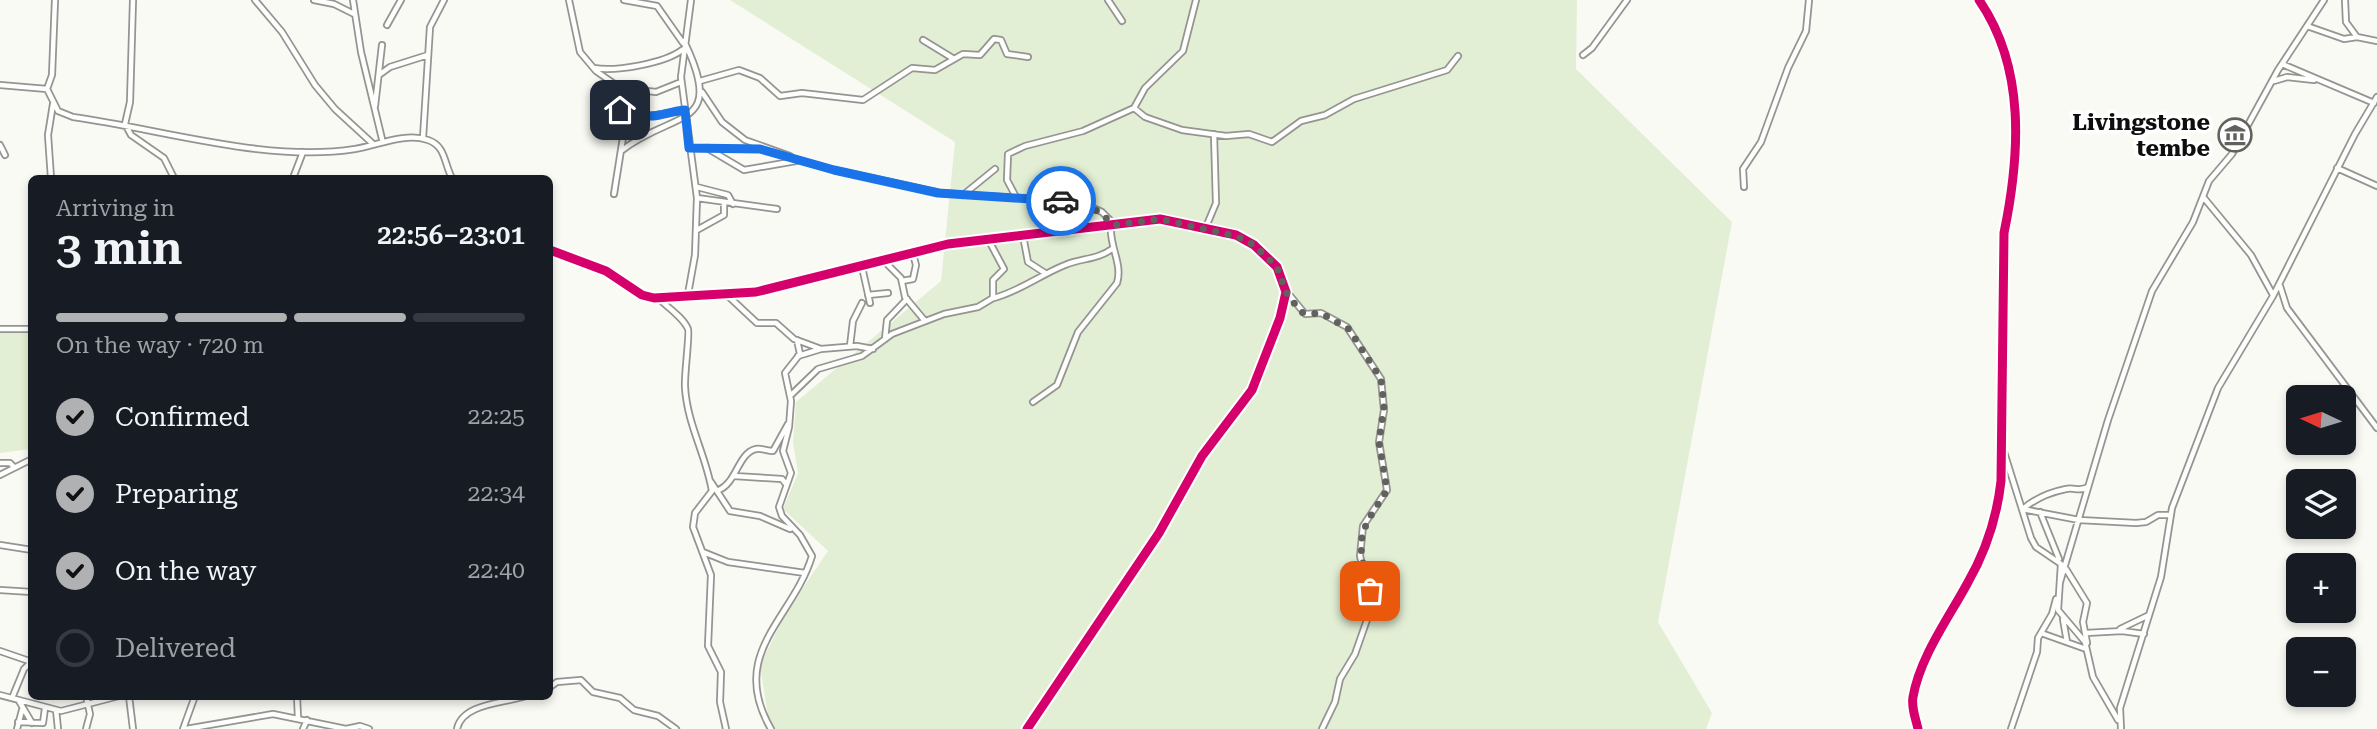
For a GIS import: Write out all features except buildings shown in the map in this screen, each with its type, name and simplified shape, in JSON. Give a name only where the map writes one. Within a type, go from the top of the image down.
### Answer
[{"type":"street","points":[[55,0],[52,75],[47,89],[58,111],[72,117],[125,124],[229,145],[303,152],[355,149],[382,139],[423,138],[442,149],[451,175]]},
{"type":"street","points":[[133,0],[131,102],[125,124],[131,135],[164,158],[172,175]]},
{"type":"street","points":[[255,0],[282,32],[335,109],[373,143]]},
{"type":"street","points":[[314,0],[334,4],[354,14],[359,21],[361,52],[382,139]]},
{"type":"street","points":[[354,0],[354,14]]},
{"type":"street","points":[[387,25],[401,0]]},
{"type":"street","points":[[423,138],[431,23],[444,0]]},
{"type":"street","points":[[569,0],[580,52],[593,68],[621,88],[639,114],[646,117],[685,110]]},
{"type":"street","points":[[621,151],[648,134],[686,118],[695,109],[701,92],[700,81],[684,45],[661,9],[644,2],[624,0]]},
{"type":"street","points":[[688,294],[697,198],[681,82],[691,0]]},
{"type":"street","points":[[1108,0],[1122,21]]},
{"type":"street","points":[[1016,197],[1007,180],[1010,170],[1007,158],[1011,151],[1083,131],[1134,108],[1145,88],[1184,51],[1196,0]]},
{"type":"street","points":[[1583,55],[1592,48],[1627,0]]},
{"type":"street","points":[[1744,187],[1743,169],[1761,142],[1788,68],[1806,31],[1809,0]]},
{"type":"street","points":[[1918,729],[1913,707],[1914,693],[1929,657],[1977,564],[1997,511],[2003,445],[2004,241],[2011,195],[2015,108],[2008,58],[1979,0]]},
{"type":"street","points":[[2011,729],[2041,633],[2057,596],[2062,565],[2079,520],[2147,303],[2204,197],[2209,181],[2232,154],[2282,64],[2324,0]]},
{"type":"street","points":[[2345,0],[2346,22],[2357,37]]},
{"type":"street","points":[[2307,26],[2318,27],[2342,38],[2357,37],[2377,41]]},
{"type":"street","points":[[700,81],[739,70],[761,78],[780,96],[804,93],[858,100],[887,87],[910,69],[934,70],[963,54],[980,55],[995,39],[1001,40],[1007,54],[1028,57]]},
{"type":"street","points":[[923,40],[954,60]]},
{"type":"street","points":[[374,111],[382,45]]},
{"type":"street","points":[[593,68],[615,71],[640,63],[666,61],[684,45]]},
{"type":"street","points":[[378,75],[390,67],[428,55]]},
{"type":"street","points":[[1134,108],[1145,117],[1182,130],[1249,134],[1268,142],[1276,142],[1283,132],[1301,121],[1325,115],[1354,99],[1447,70],[1458,56]]},
{"type":"street","points":[[2282,64],[2374,103]]},
{"type":"street","points":[[2273,81],[2287,77],[2318,81]]},
{"type":"street","points":[[621,88],[652,93],[681,82]]},
{"type":"street","points":[[0,85],[47,89]]},
{"type":"street","points":[[701,92],[722,122],[745,140],[803,161]]},
{"type":"street","points":[[2118,721],[2122,698],[2161,577],[2171,515],[2225,373],[2273,296],[2337,168],[2377,97]]},
{"type":"street","points":[[614,194],[624,125],[620,110],[629,98]]},
{"type":"street","points":[[51,175],[48,135],[53,103]]},
{"type":"street","points":[[1206,227],[1216,203],[1214,134]]},
{"type":"street","points":[[0,145],[5,155]]},
{"type":"street","points":[[707,147],[744,170],[803,161]]},
{"type":"street","points":[[689,148],[751,148],[938,193],[1088,204],[1113,226]]},
{"type":"street","points":[[294,175],[303,152]]},
{"type":"street","points":[[2337,168],[2377,186]]},
{"type":"street","points":[[962,195],[995,169]]},
{"type":"street","points":[[696,187],[728,195],[733,204]]},
{"type":"street","points":[[2204,197],[2251,255],[2273,296]]},
{"type":"street","points":[[697,198],[778,209]]},
{"type":"street","points":[[696,230],[721,218],[725,212],[724,203]]},
{"type":"street","points":[[553,251],[606,271],[642,295],[657,298],[688,294],[727,295],[756,292],[948,244],[1160,219],[1206,227],[1236,236],[1266,254],[1282,275],[1286,292],[1280,318],[1245,402],[1202,456],[1158,533],[1027,729]]},
{"type":"street","points":[[1033,401],[1057,385],[1074,348],[1078,332],[1115,288],[1119,275],[1112,249],[1113,226]]},
{"type":"street","points":[[1023,236],[1028,262],[1046,273]]},
{"type":"street","points":[[988,239],[1004,270],[993,279],[994,298]]},
{"type":"street","points":[[791,395],[818,369],[835,366],[926,322],[978,307],[1024,287],[1046,273],[1074,262],[1099,257],[1112,249]]},
{"type":"street","points":[[902,281],[913,279],[916,265],[913,254]]},
{"type":"street","points":[[884,261],[902,281],[908,299],[926,322]]},
{"type":"street","points":[[862,267],[870,303]]},
{"type":"street","points":[[2279,284],[2287,308],[2377,428]]},
{"type":"street","points":[[1286,292],[1305,314],[1321,313],[1349,329],[1381,379],[1384,406],[1378,438],[1387,490],[1364,523],[1360,552],[1370,595],[1369,613],[1355,654],[1340,679],[1337,697],[1322,729]]},
{"type":"street","points":[[869,296],[888,293]]},
{"type":"street","points":[[727,295],[757,323],[777,324],[797,340],[821,349]]},
{"type":"street","points":[[657,298],[682,320],[690,332],[684,362],[688,415],[701,443],[712,491],[693,518],[693,530],[711,579],[708,646],[721,672],[720,700],[726,729]]},
{"type":"street","points":[[885,340],[887,320],[908,299]]},
{"type":"street","points":[[850,346],[853,322],[862,303]]},
{"type":"street","points":[[0,329],[28,329]]},
{"type":"street","points":[[771,729],[758,704],[759,660],[773,625],[805,573],[812,555],[782,516],[779,507],[791,470],[783,450],[790,420],[791,395],[785,373],[797,356],[797,340]]},
{"type":"street","points":[[797,356],[821,349],[850,346],[874,349]]},
{"type":"street","points":[[719,490],[728,485],[749,452],[759,449],[772,451],[790,420]]},
{"type":"street","points":[[2003,445],[2036,547],[2062,565]]},
{"type":"street","points":[[0,475],[28,461]]},
{"type":"street","points":[[0,463],[9,462],[14,467]]},
{"type":"street","points":[[734,476],[764,475],[782,479],[786,484]]},
{"type":"street","points":[[710,481],[719,490],[730,511],[760,516],[767,522],[793,529]]},
{"type":"street","points":[[2023,509],[2032,501],[2065,489],[2083,490],[2088,487]]},
{"type":"street","points":[[2023,509],[2079,520],[2141,523],[2158,515],[2171,515]]},
{"type":"street","points":[[2040,512],[2062,565],[2087,603],[2084,622],[2087,633],[2086,649]]},
{"type":"street","points":[[0,545],[28,549]]},
{"type":"street","points":[[702,551],[728,562],[805,573]]},
{"type":"street","points":[[0,590],[28,592]]},
{"type":"street","points":[[2057,596],[2067,642]]},
{"type":"street","points":[[2060,614],[2081,634],[2093,677],[2121,729]]},
{"type":"street","points":[[2113,631],[2149,615]]},
{"type":"street","points":[[2087,633],[2113,631],[2144,634]]},
{"type":"street","points":[[2041,633],[2086,649]]},
{"type":"street","points":[[0,651],[28,661]]},
{"type":"street","points":[[11,699],[28,665]]},
{"type":"street","points":[[553,684],[581,681],[593,692],[620,698],[634,710],[664,719],[676,729]]},
{"type":"street","points":[[0,695],[20,703],[57,710],[106,700]]},
{"type":"street","points":[[86,729],[90,716],[87,700]]},
{"type":"street","points":[[129,700],[133,729]]},
{"type":"street","points":[[194,700],[185,729],[256,715],[298,718],[346,729],[360,726],[369,729]]},
{"type":"street","points":[[298,700],[298,718]]},
{"type":"street","points":[[457,729],[463,718],[480,708],[511,700]]},
{"type":"street","points":[[16,729],[20,703]]},
{"type":"street","points":[[20,703],[33,724]]},
{"type":"street","points":[[18,722],[44,722],[45,708]]},
{"type":"street","points":[[57,710],[58,729]]},
{"type":"street","points":[[664,719],[666,729]]},
{"type":"street","points":[[303,729],[307,720]]},
{"type":"green space","points":[[730,0],[1577,0],[1576,69],[1732,222],[1658,622],[1712,713],[1706,729],[770,729],[760,665],[786,613],[828,551],[783,509],[798,473],[793,443],[796,402],[941,281],[955,142]]},
{"type":"green space","points":[[0,327],[28,329],[28,449],[0,453]]},
{"type":"cycle path","points":[[1918,729],[1913,697],[1922,667],[1979,560],[1993,521],[2001,481],[2004,233],[2016,143],[2015,113],[2005,54],[1994,26],[1979,0]]},
{"type":"cycle path","points":[[553,251],[606,271],[642,295],[654,298],[756,292],[948,244],[1160,219],[1236,235],[1254,245],[1277,267],[1286,292],[1280,318],[1252,390],[1202,456],[1159,533],[1027,729]]},
{"type":"way so far","points":[[1061,201],[1088,204],[1102,212],[1115,225],[1160,219],[1173,220],[1236,236],[1266,254],[1282,275],[1286,292],[1300,311],[1305,314],[1321,313],[1349,329],[1381,379],[1384,406],[1378,438],[1387,490],[1364,523],[1360,552],[1370,591]]},
{"type":"place","name":"Livingstone tembe","points":[[2235,135]]},
{"type":"route","points":[[620,110],[629,98],[639,114],[646,117],[685,110],[689,148],[760,149],[823,168],[938,193],[1061,201]]}]
